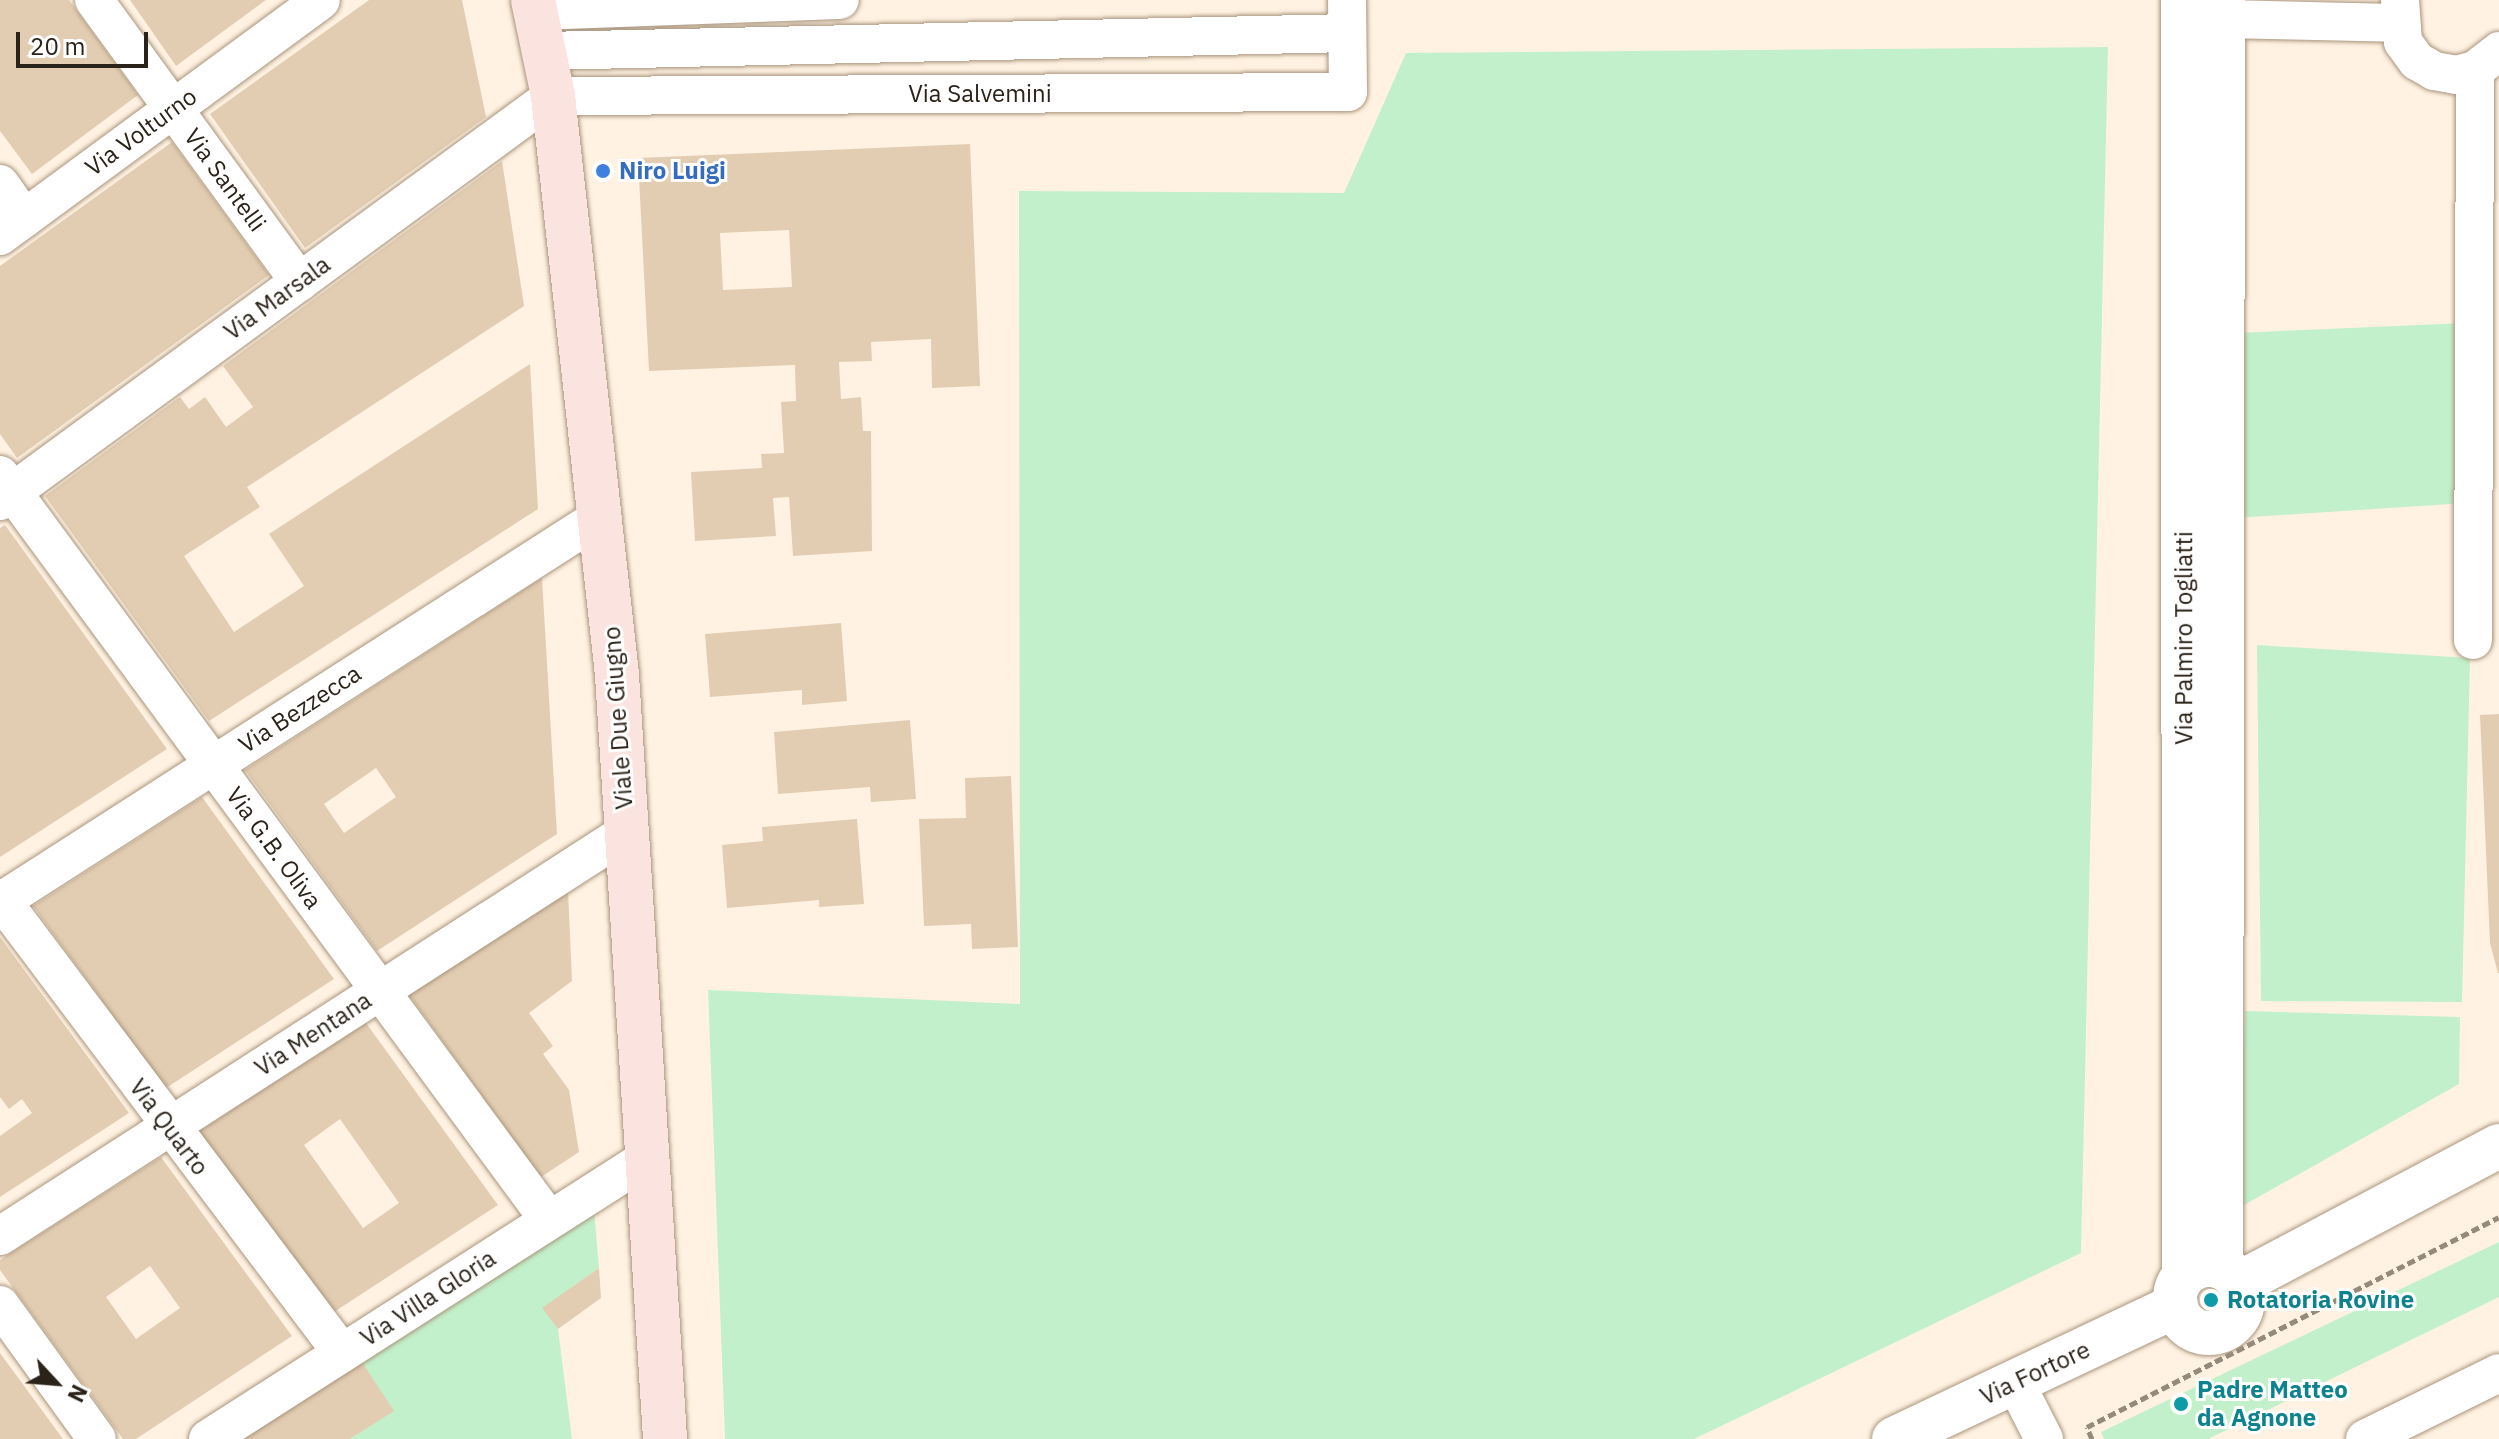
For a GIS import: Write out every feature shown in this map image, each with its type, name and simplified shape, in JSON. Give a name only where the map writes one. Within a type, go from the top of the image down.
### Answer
[{"type":"main road","name":"Viale Due Giugno","points":[[538,21],[553,96],[600,517],[627,832],[665,1439]]},
{"type":"street","name":"Via Santelli","points":[[94,0],[300,282]]},
{"type":"street","name":"Via Volturno","points":[[12,227],[321,0]]},
{"type":"street","points":[[538,21],[840,0]]},
{"type":"street","name":"Via Palmiro Togliatti","points":[[2183,0],[2205,1283]]},
{"type":"street","points":[[2223,10],[2398,12],[2403,42],[2417,61],[2456,75],[2487,61],[2473,640]]},
{"type":"street","name":"Via Palmiro Togliatti","points":[[2205,1283],[2223,10]]},
{"type":"street","name":"Via Salvemini","points":[[538,21],[1347,17],[1348,92],[553,96]]},
{"type":"street","name":"Via Marsala","points":[[4,489],[300,282],[553,96]]},
{"type":"street","points":[[0,184],[12,227]]},
{"type":"street","name":"Via G.B. Oliva","points":[[4,489],[213,765],[549,1220]]},
{"type":"street","name":"Via Bezzecca","points":[[1,900],[600,517]]},
{"type":"street","name":"Via Mentana","points":[[0,1236],[627,832]]},
{"type":"street","name":"Via Quarto","points":[[1,900],[168,1128],[342,1353]]},
{"type":"street","name":"Via Fortore","points":[[1894,1439],[2015,1382],[2205,1283],[2499,1146]]},
{"type":"street","name":"Via Villa Gloria","points":[[208,1439],[647,1158]]},
{"type":"street","points":[[0,1305],[97,1439]]},
{"type":"street","points":[[2365,1439],[2499,1373]]},
{"type":"street","points":[[2015,1382],[2044,1439]]},
{"type":"path","points":[[2092,1439],[2087,1427],[2499,1217]]},
{"type":"green space","points":[[2108,47],[2081,1253],[1694,1439],[725,1439],[708,990],[1020,1004],[1019,191],[1344,193],[1406,53]]},
{"type":"green space","points":[[2465,323],[2466,503],[2236,518],[2237,333]]},
{"type":"green space","points":[[2257,645],[2470,658],[2462,1002],[2261,1001]]},
{"type":"green space","points":[[2245,1011],[2460,1017],[2459,1084],[2237,1209]]},
{"type":"green space","points":[[594,1210],[599,1268],[543,1308],[558,1329],[572,1439],[350,1439],[393,1411],[362,1362]]},
{"type":"green space","points":[[2499,1242],[2499,1297],[2208,1439],[2104,1439],[2101,1432]]},
{"type":"building","points":[[0,0],[69,0],[138,95],[32,174],[0,131]]},
{"type":"building","points":[[130,0],[266,0],[176,66]]},
{"type":"building","points":[[369,0],[462,0],[486,117],[305,248],[210,114]]},
{"type":"building","points":[[172,142],[269,275],[17,458],[0,434],[0,266]]},
{"type":"building","points":[[970,144],[980,386],[932,388],[931,339],[871,342],[872,361],[839,362],[841,399],[861,397],[863,431],[871,431],[872,551],[793,556],[789,497],[773,498],[776,536],[695,541],[691,472],[762,468],[761,454],[784,453],[781,402],[796,401],[795,365],[649,371],[638,158]],"holes":[[[789,230],[792,287],[723,290],[720,233]]]},
{"type":"building","points":[[502,161],[524,306],[247,487],[260,507],[184,556],[234,632],[304,586],[269,534],[530,364],[538,509],[209,721],[45,496],[180,397],[189,409],[205,397],[226,427],[253,407],[223,366]]},
{"type":"building","points":[[5,525],[167,749],[0,857],[0,528]]},
{"type":"building","points":[[542,578],[557,834],[377,951],[245,770]],"holes":[[[376,768],[396,797],[344,833],[324,804]]]},
{"type":"building","points":[[841,623],[847,701],[802,705],[802,690],[710,697],[705,634]]},
{"type":"building","points":[[2499,714],[2498,973],[2490,943],[2480,715]]},
{"type":"building","points":[[910,720],[916,799],[871,802],[870,787],[778,794],[774,732]]},
{"type":"building","points":[[1011,776],[1018,947],[972,949],[971,924],[924,926],[919,819],[966,818],[965,778]]},
{"type":"building","points":[[202,797],[334,979],[166,1088],[33,906]]},
{"type":"building","points":[[857,819],[864,904],[819,907],[819,900],[727,908],[722,845],[763,841],[762,827]]},
{"type":"building","points":[[568,891],[572,981],[529,1013],[553,1046],[543,1054],[569,1090],[579,1152],[541,1177],[409,995]]},
{"type":"building","points":[[0,937],[129,1113],[0,1197],[0,1136],[32,1113],[22,1099],[9,1109],[0,1097]]},
{"type":"building","points":[[366,1023],[498,1205],[331,1314],[198,1132]],"holes":[[[340,1119],[399,1203],[363,1228],[304,1145]]]},
{"type":"building","points":[[161,1157],[292,1336],[136,1439],[123,1439],[0,1270],[0,1260]],"holes":[[[150,1266],[180,1308],[136,1339],[106,1297]]]},
{"type":"building","points":[[599,1268],[601,1298],[558,1329],[542,1308]]},
{"type":"building","points":[[0,1353],[63,1439],[0,1439]]},
{"type":"building","points":[[362,1362],[394,1411],[350,1439],[244,1439]]},
{"type":"place","name":"Niro Luigi","points":[[603,171]]},
{"type":"place","name":"Rotatoria Rovine","points":[[2211,1300]]},
{"type":"place","name":"Padre Matteo da Agnone","points":[[2181,1404]]}]
